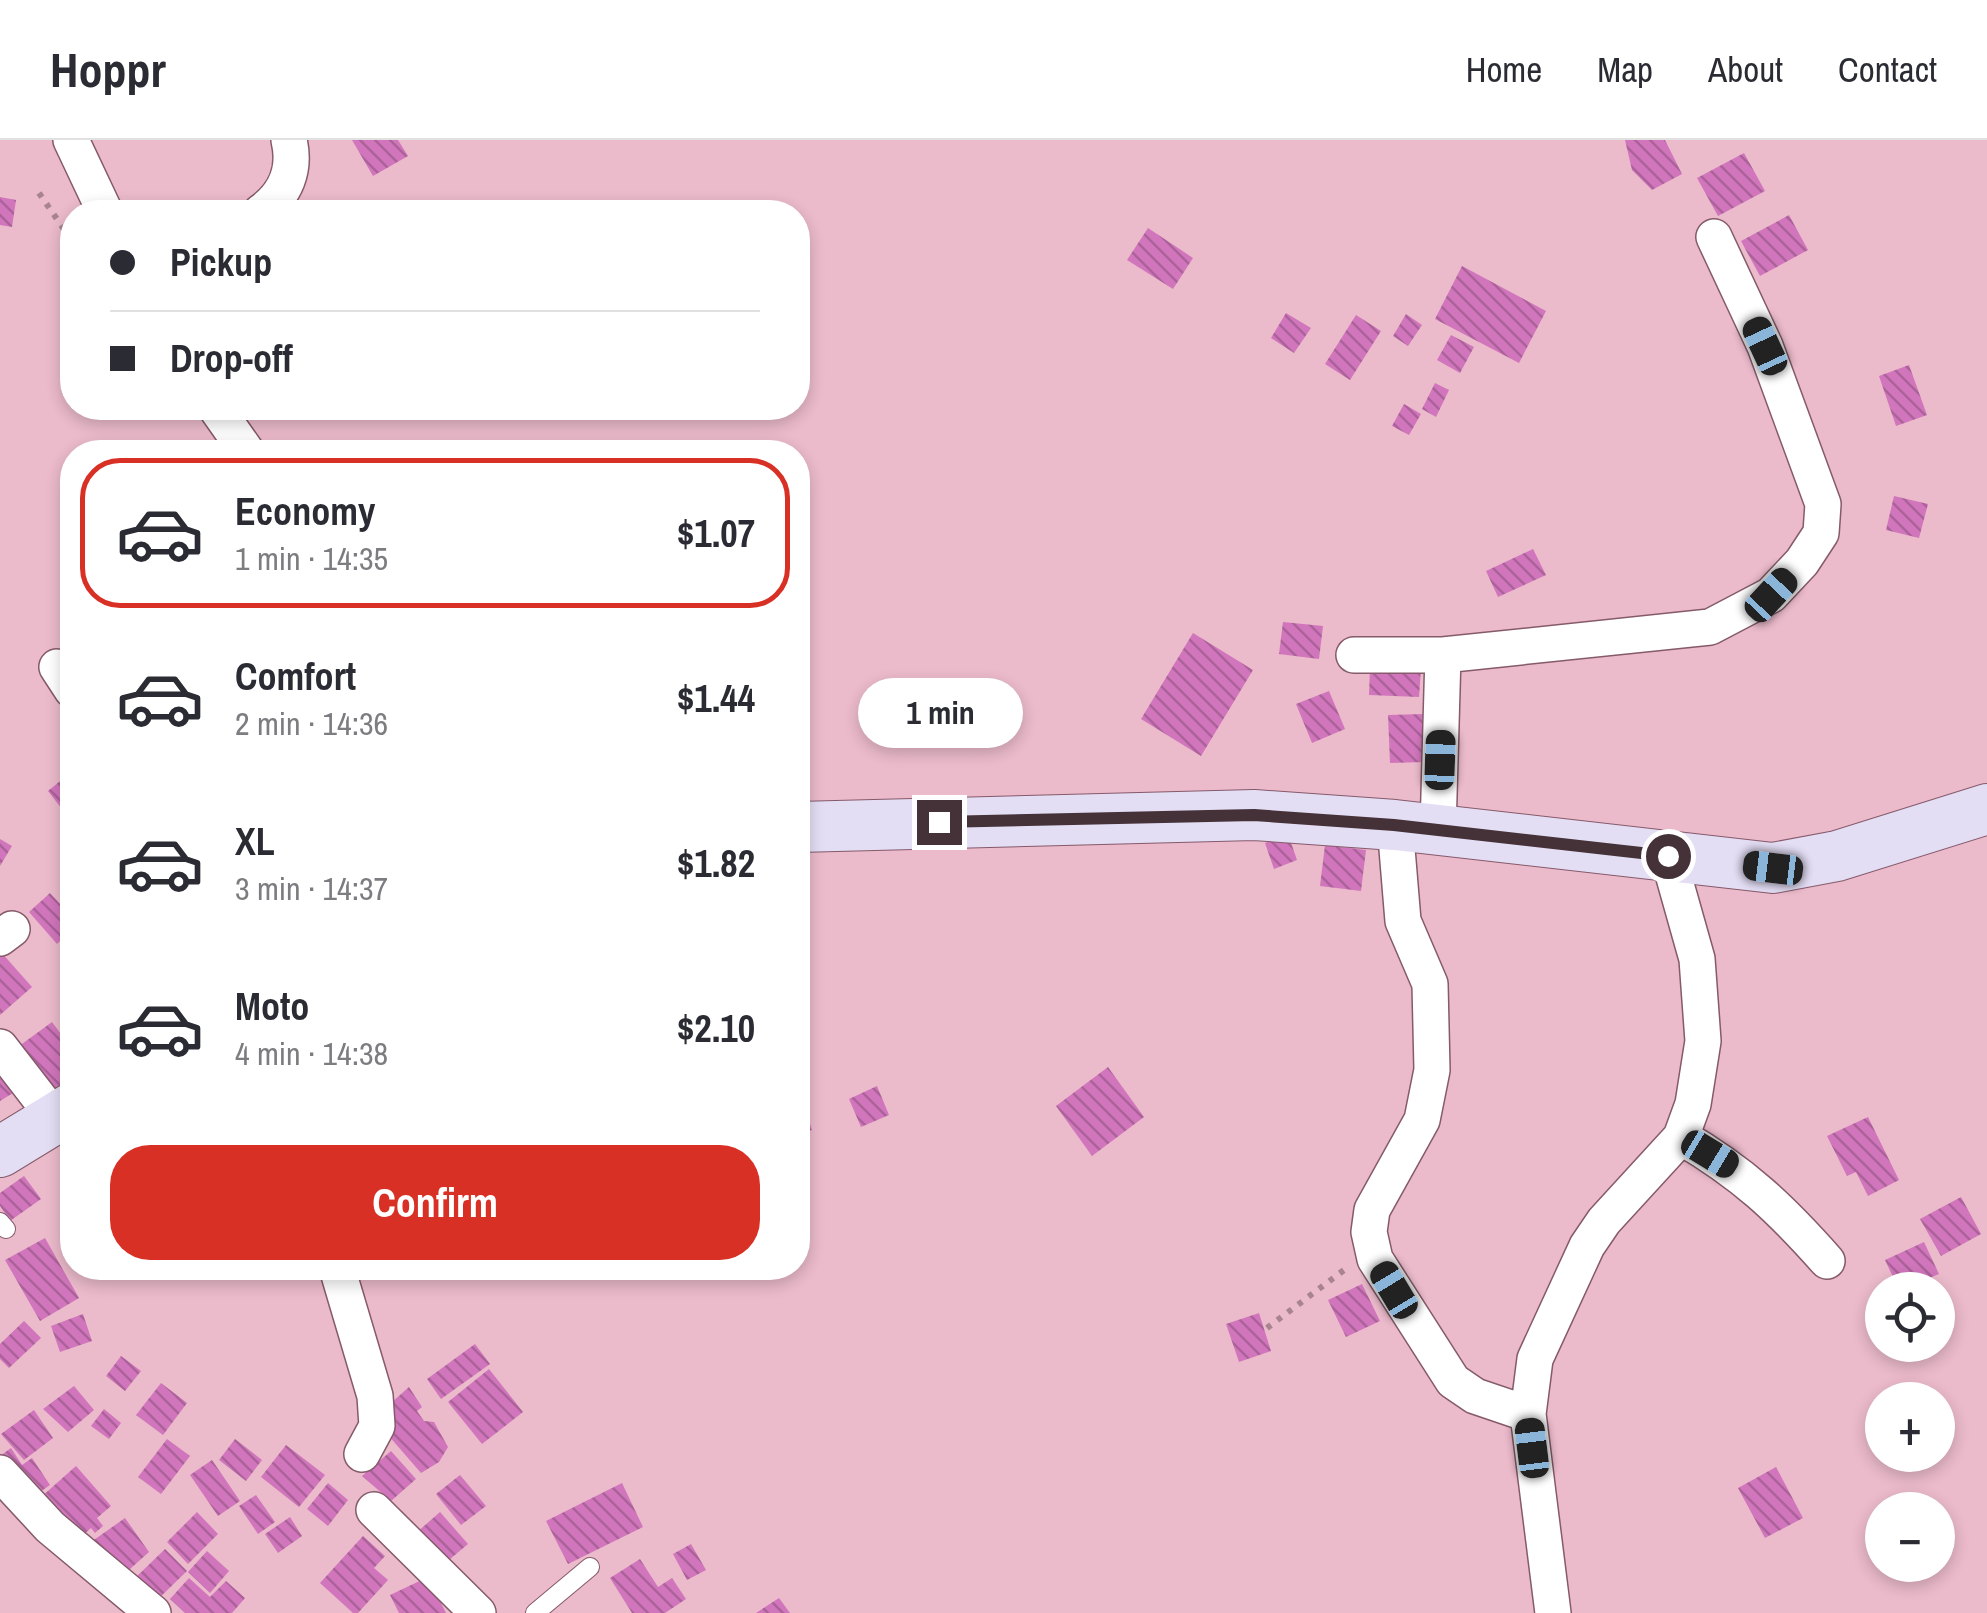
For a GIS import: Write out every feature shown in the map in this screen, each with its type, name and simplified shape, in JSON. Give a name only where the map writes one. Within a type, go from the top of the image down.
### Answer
[{"type":"street","points":[[71,140],[99,200]]},
{"type":"street","points":[[271,200],[288,180],[294,160],[289,140]]},
{"type":"street","points":[[1354,654],[1443,655],[1710,628],[1771,595],[1802,562],[1820,533],[1824,504],[1765,346],[1714,237]]},
{"type":"street","points":[[1443,655],[1403,921],[1430,984],[1432,1070],[1422,1120],[1372,1210],[1368,1232],[1375,1259],[1453,1380],[1475,1396],[1528,1414]]},
{"type":"street","points":[[810,827],[1254,815],[1416,827],[1773,868],[1837,856],[1987,809]]},
{"type":"street","points":[[1552,1613],[1528,1414],[1535,1359],[1587,1246],[1604,1220],[1681,1136],[1693,1104],[1703,1040],[1697,959],[1668,856]]},
{"type":"street","points":[[0,1047],[60,1109]]},
{"type":"street","points":[[0,1152],[60,1115]]},
{"type":"street","points":[[1681,1136],[1739,1172],[1778,1205],[1827,1261]]},
{"type":"street","points":[[341,1280],[375,1396],[377,1426],[362,1454]]},
{"type":"street","points":[[0,1473],[50,1527],[153,1613]]},
{"type":"street","points":[[374,1510],[478,1613]]},
{"type":"lane","points":[[536,1613],[590,1566]]},
{"type":"path","points":[[39,193],[60,224]]},
{"type":"path","points":[[1267,1328],[1372,1247]]},
{"type":"building","points":[[352,140],[398,140],[408,156],[373,176]]},
{"type":"building","points":[[1625,140],[1665,140],[1682,174],[1652,190],[1632,170]]},
{"type":"building","points":[[1744,153],[1765,191],[1718,216],[1697,178]]},
{"type":"building","points":[[0,197],[16,200],[12,227],[0,225]]},
{"type":"building","points":[[1789,215],[1808,250],[1760,276],[1741,241]]},
{"type":"building","points":[[1148,228],[1193,258],[1173,289],[1127,260]]},
{"type":"building","points":[[1462,266],[1546,311],[1519,363],[1435,319]]},
{"type":"building","points":[[1286,313],[1311,328],[1294,353],[1271,338]]},
{"type":"building","points":[[1406,314],[1422,325],[1408,346],[1393,336]]},
{"type":"building","points":[[1356,315],[1381,331],[1350,380],[1325,364]]},
{"type":"building","points":[[1451,335],[1474,347],[1460,373],[1437,360]]},
{"type":"building","points":[[1909,365],[1927,415],[1896,426],[1879,376]]},
{"type":"building","points":[[1435,383],[1449,390],[1436,417],[1422,409]]},
{"type":"building","points":[[1404,404],[1421,414],[1409,435],[1392,426]]},
{"type":"building","points":[[1894,496],[1928,504],[1919,538],[1886,530]]},
{"type":"building","points":[[1533,549],[1546,575],[1498,597],[1486,571]]},
{"type":"building","points":[[1283,622],[1323,626],[1319,659],[1279,654]]},
{"type":"building","points":[[1193,633],[1253,670],[1201,756],[1141,719]]},
{"type":"building","points":[[1370,666],[1421,668],[1419,697],[1369,695]]},
{"type":"building","points":[[1329,691],[1345,729],[1312,743],[1296,704]]},
{"type":"building","points":[[1424,714],[1425,762],[1390,763],[1388,715]]},
{"type":"building","points":[[60,781],[60,806],[48,791]]},
{"type":"building","points":[[1288,834],[1297,860],[1274,869],[1265,843]]},
{"type":"building","points":[[0,839],[12,846],[0,866]]},
{"type":"building","points":[[1325,845],[1366,850],[1361,891],[1320,886]]},
{"type":"building","points":[[50,893],[60,904],[60,941],[57,944],[29,912]]},
{"type":"building","points":[[0,951],[32,987],[0,1015]]},
{"type":"building","points":[[52,1022],[60,1033],[60,1089],[50,1097],[15,1049]]},
{"type":"building","points":[[1108,1067],[1144,1117],[1092,1156],[1056,1106]]},
{"type":"building","points":[[0,1072],[13,1093],[0,1101]]},
{"type":"building","points":[[877,1086],[889,1115],[861,1127],[849,1099]]},
{"type":"building","points":[[1868,1117],[1899,1180],[1868,1196],[1856,1172],[1847,1176],[1827,1136]]},
{"type":"building","points":[[24,1176],[41,1199],[10,1221],[0,1206],[0,1193]]},
{"type":"building","points":[[1961,1197],[1981,1234],[1941,1256],[1920,1219]]},
{"type":"building","points":[[45,1238],[60,1264],[60,1280],[69,1280],[79,1298],[40,1321],[5,1260]]},
{"type":"building","points":[[1924,1242],[1938,1272],[1891,1272],[1885,1260]]},
{"type":"building","points":[[1362,1284],[1380,1321],[1346,1337],[1328,1300]]},
{"type":"building","points":[[1259,1313],[1271,1351],[1239,1362],[1226,1324]]},
{"type":"building","points":[[83,1314],[92,1341],[60,1352],[51,1326]]},
{"type":"building","points":[[24,1321],[41,1338],[9,1368],[0,1359],[0,1344]]},
{"type":"building","points":[[475,1344],[490,1364],[441,1399],[427,1379]]},
{"type":"building","points":[[121,1356],[141,1371],[125,1391],[106,1376]]},
{"type":"building","points":[[489,1369],[523,1412],[482,1444],[448,1402]]},
{"type":"building","points":[[161,1383],[187,1403],[163,1435],[136,1415]]},
{"type":"building","points":[[74,1386],[94,1410],[68,1432],[43,1409]]},
{"type":"building","points":[[409,1387],[422,1407],[417,1411],[424,1421],[434,1422],[448,1447],[439,1462],[421,1473],[388,1435],[391,1403]]},
{"type":"building","points":[[104,1409],[121,1423],[109,1439],[91,1426]]},
{"type":"building","points":[[34,1410],[53,1438],[24,1460],[1,1434]]},
{"type":"building","points":[[167,1439],[190,1456],[161,1494],[138,1477]]},
{"type":"building","points":[[235,1439],[262,1460],[246,1481],[219,1460]]},
{"type":"building","points":[[286,1445],[325,1475],[299,1507],[261,1477]]},
{"type":"building","points":[[11,1448],[22,1465],[32,1458],[50,1485],[30,1499],[0,1456]]},
{"type":"building","points":[[391,1451],[416,1479],[391,1501],[362,1476]]},
{"type":"building","points":[[212,1460],[240,1501],[218,1516],[190,1475]]},
{"type":"building","points":[[76,1466],[111,1506],[97,1518],[103,1526],[95,1533],[91,1528],[77,1541],[31,1506]]},
{"type":"building","points":[[1776,1467],[1803,1518],[1765,1538],[1738,1488]]},
{"type":"building","points":[[460,1475],[486,1506],[461,1525],[436,1494]]},
{"type":"building","points":[[328,1483],[348,1500],[328,1526],[307,1509]]},
{"type":"building","points":[[622,1483],[643,1527],[568,1564],[546,1521]]},
{"type":"building","points":[[256,1495],[275,1522],[258,1534],[239,1506]]},
{"type":"building","points":[[197,1512],[218,1534],[188,1564],[167,1542]]},
{"type":"building","points":[[440,1512],[468,1544],[443,1565],[416,1533]]},
{"type":"building","points":[[290,1517],[302,1536],[278,1553],[265,1534]]},
{"type":"building","points":[[125,1518],[149,1552],[120,1578],[91,1542]]},
{"type":"building","points":[[363,1536],[385,1556],[374,1568],[388,1580],[358,1613],[353,1613],[320,1583]]},
{"type":"building","points":[[691,1544],[706,1570],[687,1580],[673,1554]]},
{"type":"building","points":[[165,1549],[187,1571],[153,1604],[132,1581]]},
{"type":"building","points":[[207,1551],[229,1571],[210,1593],[188,1572]]},
{"type":"building","points":[[640,1559],[658,1587],[672,1578],[686,1599],[665,1613],[632,1613],[610,1578]]},
{"type":"building","points":[[428,1577],[446,1613],[399,1613],[390,1595]]},
{"type":"building","points":[[189,1578],[210,1597],[226,1581],[245,1598],[232,1613],[185,1613],[170,1599]]},
{"type":"building","points":[[779,1598],[790,1613],[756,1613]]},
{"type":"route","points":[[939,822],[1254,815],[1394,825],[1668,856]]}]
